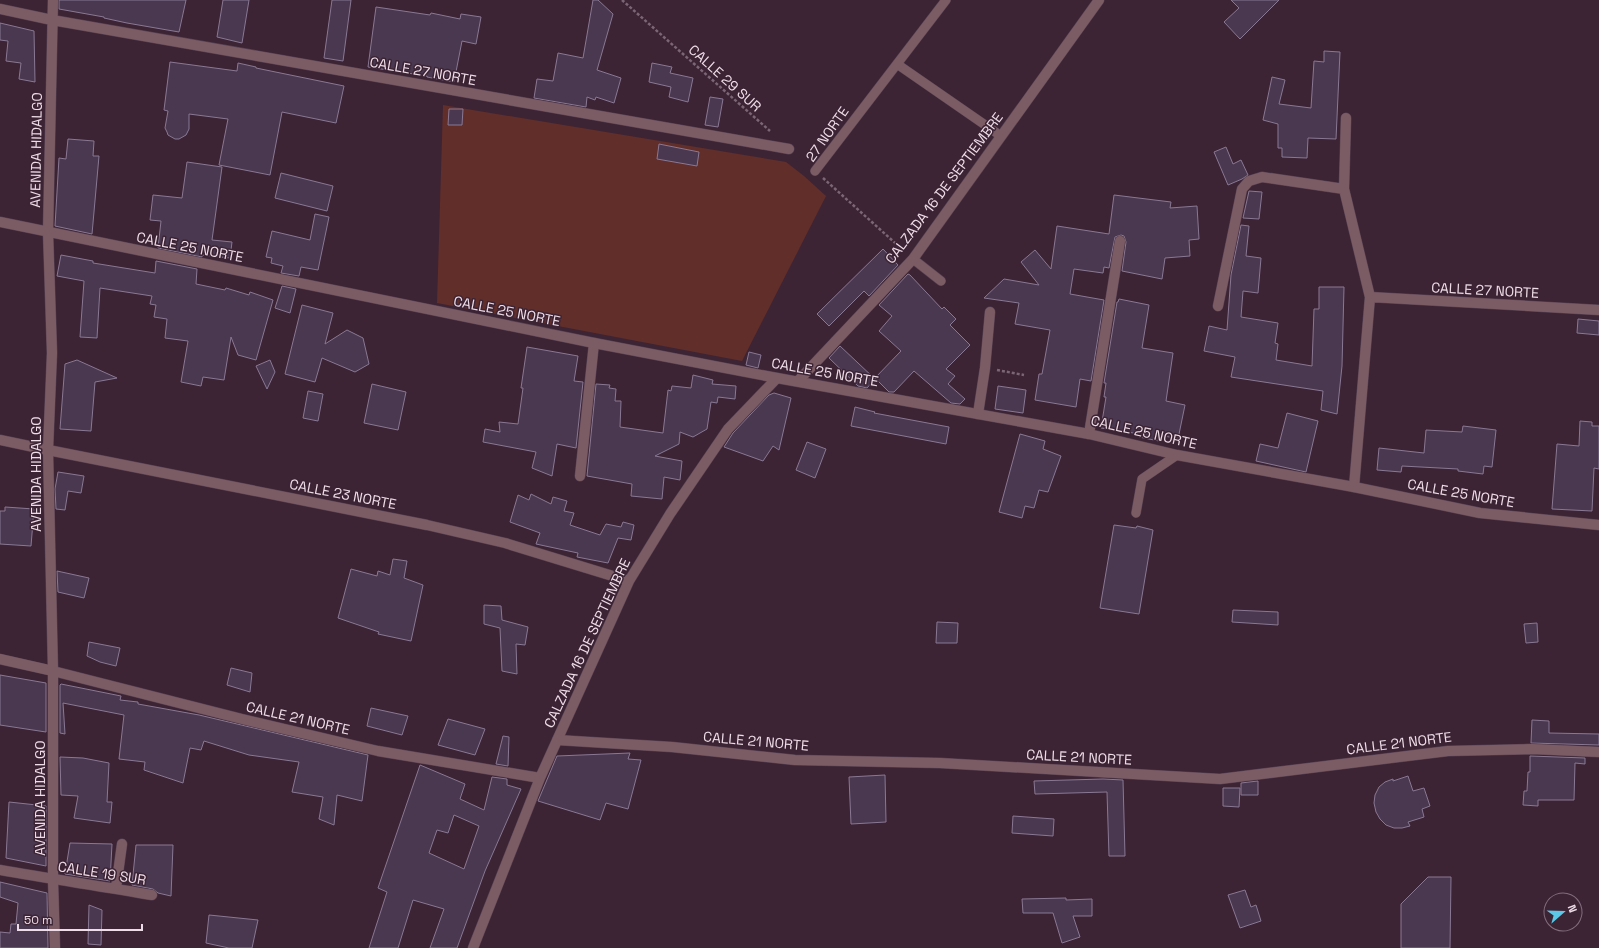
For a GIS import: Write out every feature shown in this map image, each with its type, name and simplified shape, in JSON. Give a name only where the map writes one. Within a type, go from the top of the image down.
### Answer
[{"type":"street","name":"AVENIDA HIDALGO","points":[[53,0],[48,232],[52,354],[48,450],[54,671],[53,880],[55,948]]},
{"type":"street","name":"CALZADA 16 DE SEPTIEMBRE","points":[[798,381],[913,259],[1099,0]]},
{"type":"street","name":"CALLE 27 NORTE","points":[[0,9],[52,20],[789,149]]},
{"type":"street","points":[[1346,118],[1344,189],[1370,297],[1354,487]]},
{"type":"street","points":[[1218,306],[1242,189],[1249,181],[1262,177],[1344,189]]},
{"type":"street","name":"CALLE 25 NORTE","points":[[0,222],[594,343],[777,378],[1090,434],[1177,454],[1354,487],[1480,513],[1599,525]]},
{"type":"street","points":[[1090,434],[1120,241]]},
{"type":"street","name":"CALLE 27 NORTE","points":[[1370,297],[1599,310]]},
{"type":"street","points":[[978,414],[985,368],[990,312]]},
{"type":"street","points":[[580,476],[594,343]]},
{"type":"street","name":"CALZADA 16 DE SEPTIEMBRE","points":[[472,948],[540,778],[629,581],[670,514],[728,429],[777,378]]},
{"type":"street","name":"CALLE 23 NORTE","points":[[0,440],[427,525],[505,543],[629,581]]},
{"type":"street","name":"CALLE 21 NORTE","points":[[0,659],[54,671],[242,719],[378,750],[540,778]]},
{"type":"street","name":"CALLE 21 NORTE","points":[[557,740],[672,747],[795,760],[940,763],[1220,779],[1448,751],[1532,749],[1599,752]]},
{"type":"street","points":[[116,888],[122,844]]},
{"type":"street","name":"CALLE 19 SUR","points":[[0,870],[53,880],[116,888],[152,895]]},
{"type":"lane","name":"27 NORTE","points":[[815,171],[946,0]]},
{"type":"lane","points":[[897,64],[1001,136]]},
{"type":"lane","points":[[913,259],[940,281]]},
{"type":"lane","points":[[1136,513],[1142,479],[1177,454]]},
{"type":"path","name":"CALLE 29 SUR","points":[[622,0],[771,133]]},
{"type":"path","name":"27 NORTE","points":[[815,171],[913,259]]},
{"type":"path","points":[[985,368],[1024,375]]},
{"type":"shaded area","points":[[443,105],[786,162],[826,196],[742,361],[437,303]]},
{"type":"building","points":[[59,0],[186,0],[179,32],[59,9]]},
{"type":"building","points":[[223,0],[249,0],[242,43],[217,37]]},
{"type":"building","points":[[332,0],[351,0],[343,61],[324,58]]},
{"type":"building","points":[[593,0],[598,0],[613,14],[597,70],[621,78],[614,103],[596,97],[595,100],[587,97],[586,107],[534,98],[537,79],[553,81],[558,53],[583,58]]},
{"type":"building","points":[[1231,0],[1279,0],[1240,39],[1224,22],[1239,8]]},
{"type":"building","points":[[376,7],[430,15],[431,13],[460,19],[461,14],[481,17],[476,44],[462,41],[454,82],[427,76],[368,67]]},
{"type":"building","points":[[0,23],[34,31],[35,82],[19,79],[21,63],[6,61],[8,41],[0,40]]},
{"type":"building","points":[[1324,51],[1340,52],[1336,139],[1308,138],[1307,158],[1282,157],[1282,148],[1278,148],[1278,124],[1263,120],[1272,77],[1285,80],[1279,104],[1311,108],[1314,61],[1324,62]]},
{"type":"building","points":[[170,62],[237,71],[238,63],[344,86],[336,123],[282,112],[270,175],[219,165],[228,119],[189,114],[189,129],[186,135],[179,139],[175,139],[168,135],[165,128],[168,111],[164,110]]},
{"type":"building","points":[[652,63],[672,67],[670,73],[693,78],[688,102],[669,97],[671,87],[649,82]]},
{"type":"building","points":[[710,97],[723,99],[718,127],[705,125]]},
{"type":"building","points":[[449,109],[463,109],[462,125],[448,125]]},
{"type":"building","points":[[68,139],[94,141],[93,156],[99,156],[92,234],[55,226],[59,158],[66,159]]},
{"type":"building","points":[[659,144],[699,152],[697,166],[657,159]]},
{"type":"building","points":[[1226,147],[1233,164],[1241,160],[1248,175],[1228,185],[1214,152]]},
{"type":"building","points":[[187,162],[222,167],[212,240],[232,242],[230,258],[202,255],[202,257],[158,248],[161,221],[150,220],[153,195],[182,198]]},
{"type":"building","points":[[281,173],[333,186],[327,211],[275,198]]},
{"type":"building","points":[[1249,191],[1262,192],[1259,219],[1243,218]]},
{"type":"building","points":[[1114,195],[1171,202],[1170,208],[1197,206],[1199,239],[1189,240],[1190,256],[1165,258],[1162,279],[1122,271],[1126,242],[1124,236],[1121,235],[1115,237],[1109,268],[1104,267],[1103,273],[1074,269],[1070,294],[1104,300],[1091,381],[1080,379],[1076,407],[1035,400],[1039,374],[1042,374],[1050,330],[1015,324],[1019,303],[984,298],[1004,279],[1039,285],[1021,262],[1035,250],[1051,269],[1057,226],[1109,234]]},
{"type":"building","points":[[315,214],[329,217],[318,270],[301,267],[299,276],[281,273],[283,266],[271,263],[272,258],[266,257],[272,231],[310,240]]},
{"type":"building","points":[[1241,225],[1249,226],[1246,256],[1261,258],[1258,293],[1243,291],[1241,317],[1278,323],[1275,343],[1278,344],[1276,360],[1312,366],[1314,309],[1319,309],[1319,287],[1344,287],[1342,366],[1337,414],[1321,410],[1323,391],[1231,377],[1235,357],[1204,351],[1209,326],[1227,330],[1231,275]]},
{"type":"building","points":[[883,249],[898,265],[869,296],[864,291],[829,326],[817,314]]},
{"type":"building","points":[[61,255],[93,261],[93,263],[155,273],[156,261],[197,269],[196,284],[225,290],[226,288],[249,295],[250,292],[273,300],[256,360],[238,355],[231,337],[224,380],[203,377],[201,386],[181,382],[188,341],[165,338],[167,319],[154,317],[156,305],[150,304],[152,296],[100,288],[97,338],[80,337],[84,281],[57,276]]},
{"type":"building","points":[[908,274],[942,309],[944,307],[956,319],[950,325],[970,345],[946,369],[955,376],[948,384],[965,399],[960,404],[951,403],[914,371],[894,392],[889,392],[875,378],[901,351],[879,331],[892,316],[879,305]]},
{"type":"building","points":[[282,286],[296,289],[290,313],[275,308]]},
{"type":"building","points":[[1119,299],[1149,305],[1142,348],[1173,353],[1166,401],[1185,405],[1178,439],[1160,435],[1159,441],[1139,437],[1140,434],[1101,428],[1106,397],[1104,397],[1106,383],[1104,383],[1117,302]]},
{"type":"building","points":[[302,305],[333,313],[325,344],[347,330],[363,338],[369,364],[355,372],[322,358],[315,382],[285,374]]},
{"type":"building","points":[[1578,319],[1599,321],[1599,335],[1577,333]]},
{"type":"building","points":[[840,346],[875,379],[867,388],[858,386],[829,358]]},
{"type":"building","points":[[527,347],[578,356],[574,381],[583,382],[576,448],[557,444],[552,476],[532,468],[536,452],[483,442],[485,429],[500,432],[499,422],[518,424]]},
{"type":"building","points":[[749,352],[761,355],[758,368],[746,365]]},
{"type":"building","points":[[77,360],[117,378],[95,382],[91,431],[60,429],[65,364]]},
{"type":"building","points":[[270,360],[275,372],[267,389],[256,366]]},
{"type":"building","points":[[693,375],[713,380],[712,384],[736,386],[735,399],[718,397],[717,403],[711,402],[707,429],[693,437],[680,432],[679,444],[655,456],[682,461],[680,480],[664,477],[662,499],[631,496],[632,484],[587,476],[596,384],[610,385],[609,388],[616,389],[615,401],[621,401],[620,427],[663,433],[668,390],[671,391],[672,386],[691,388]]},
{"type":"building","points":[[372,384],[406,392],[398,430],[364,423]]},
{"type":"building","points":[[998,386],[1026,390],[1023,413],[995,409]]},
{"type":"building","points":[[308,391],[323,394],[318,421],[303,418]]},
{"type":"building","points":[[774,393],[791,398],[779,450],[773,446],[763,461],[724,447],[733,433],[769,395]]},
{"type":"building","points":[[855,407],[875,412],[874,413],[949,427],[946,444],[851,426]]},
{"type":"building","points":[[1287,413],[1318,421],[1306,472],[1256,461],[1260,444],[1278,448]]},
{"type":"building","points":[[1580,421],[1592,422],[1592,426],[1599,426],[1599,469],[1594,468],[1592,511],[1552,509],[1557,444],[1579,446]]},
{"type":"building","points":[[1463,426],[1496,430],[1492,467],[1484,466],[1483,474],[1458,471],[1458,469],[1402,466],[1401,472],[1377,470],[1379,448],[1424,453],[1426,430],[1462,432]]},
{"type":"building","points":[[1020,434],[1045,441],[1043,449],[1061,456],[1048,492],[1039,490],[1034,508],[1025,506],[1022,518],[999,512]]},
{"type":"building","points":[[807,442],[826,449],[815,478],[796,470]]},
{"type":"building","points":[[58,472],[84,476],[81,493],[68,491],[65,510],[56,509],[55,489]]},
{"type":"building","points":[[531,494],[551,504],[553,497],[567,501],[564,511],[574,513],[570,525],[600,535],[606,524],[621,527],[623,522],[634,525],[631,540],[618,538],[608,563],[577,557],[578,553],[536,544],[540,533],[510,522],[518,495],[529,500]]},
{"type":"building","points":[[5,507],[34,509],[31,546],[0,544],[0,511],[5,511]]},
{"type":"building","points":[[1114,525],[1136,528],[1137,526],[1153,530],[1139,614],[1100,608]]},
{"type":"building","points":[[393,559],[407,561],[404,578],[423,585],[411,641],[378,634],[379,632],[338,618],[351,569],[377,576],[378,571],[390,575]]},
{"type":"building","points":[[57,571],[89,578],[84,598],[58,592]]},
{"type":"building","points":[[484,605],[501,606],[502,620],[528,627],[525,645],[516,644],[517,674],[502,671],[500,628],[484,624]]},
{"type":"building","points":[[1233,610],[1278,612],[1278,625],[1232,622]]},
{"type":"building","points":[[937,622],[958,623],[957,643],[936,643]]},
{"type":"building","points":[[1537,623],[1538,642],[1526,643],[1524,624]]},
{"type":"building","points":[[89,642],[120,648],[116,666],[100,662],[87,656]]},
{"type":"building","points":[[231,668],[252,673],[250,692],[227,685]]},
{"type":"building","points":[[0,675],[46,683],[46,732],[0,725]]},
{"type":"building","points":[[61,684],[121,696],[120,700],[138,702],[138,704],[199,715],[368,755],[362,801],[337,795],[334,825],[319,819],[323,797],[292,792],[299,762],[249,755],[204,741],[201,750],[190,748],[183,783],[144,770],[145,762],[119,759],[124,715],[63,703],[65,734],[60,733]]},
{"type":"building","points":[[371,708],[408,716],[402,735],[367,726]]},
{"type":"building","points":[[448,719],[485,729],[475,755],[438,745]]},
{"type":"building","points":[[1532,720],[1549,721],[1549,733],[1599,734],[1599,745],[1531,743]]},
{"type":"building","points":[[503,736],[509,737],[508,766],[496,764]]},
{"type":"building","points":[[630,753],[628,759],[641,760],[628,809],[606,803],[600,820],[538,801],[557,756]]},
{"type":"building","points":[[1530,756],[1585,758],[1585,764],[1575,763],[1574,800],[1538,800],[1538,806],[1523,805],[1524,791],[1527,791],[1528,772],[1530,772]]},
{"type":"building","points":[[60,757],[83,758],[109,763],[107,802],[112,802],[110,823],[74,818],[78,796],[61,795]]},
{"type":"building","points":[[420,765],[465,784],[460,799],[484,810],[492,777],[507,779],[507,785],[521,789],[485,871],[457,948],[430,948],[444,909],[413,900],[398,948],[369,948],[387,892],[378,888]],"holes":[[[454,815],[479,826],[464,869],[429,853],[437,830],[448,833]]]},
{"type":"building","points":[[885,775],[886,822],[851,824],[849,777]]},
{"type":"building","points":[[1408,776],[1413,791],[1424,788],[1430,806],[1422,809],[1424,817],[1408,822],[1410,826],[1394,828],[1386,825],[1380,819],[1376,812],[1374,803],[1375,795],[1379,787],[1385,782]]},
{"type":"building","points":[[1103,779],[1123,780],[1125,856],[1109,856],[1107,792],[1035,794],[1034,781]]},
{"type":"building","points":[[1258,781],[1258,795],[1241,795],[1241,783]]},
{"type":"building","points":[[1223,788],[1240,788],[1239,807],[1223,806]]},
{"type":"building","points":[[9,802],[46,806],[46,866],[6,858]]},
{"type":"building","points":[[1013,816],[1054,819],[1053,836],[1012,833]]},
{"type":"building","points":[[70,843],[112,844],[110,881],[65,874]]},
{"type":"building","points":[[136,845],[173,845],[171,896],[158,893],[153,889],[132,885]]},
{"type":"building","points":[[1428,877],[1451,877],[1450,948],[1401,948],[1401,904]]},
{"type":"building","points":[[0,882],[47,893],[48,948],[0,948],[0,932],[10,933],[11,924],[16,924],[18,903],[0,897]]},
{"type":"building","points":[[1245,890],[1251,907],[1256,905],[1261,921],[1240,928],[1228,895]]},
{"type":"building","points":[[1066,898],[1066,900],[1092,899],[1092,916],[1073,916],[1080,937],[1062,943],[1053,913],[1023,913],[1022,899]]},
{"type":"building","points":[[89,905],[102,910],[101,945],[88,944]]},
{"type":"building","points":[[209,915],[258,920],[252,948],[229,948],[206,943]]}]
